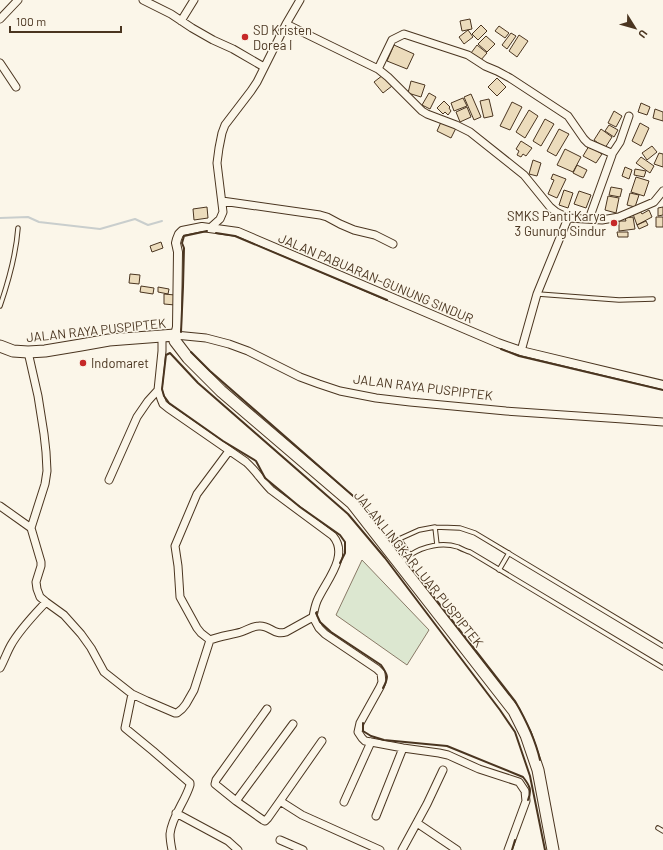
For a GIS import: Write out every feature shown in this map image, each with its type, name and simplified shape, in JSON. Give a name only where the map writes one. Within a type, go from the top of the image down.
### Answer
[{"type":"main road","name":"JALAN RAYA PUSPIPTEK","points":[[0,346],[13,351],[45,351],[109,340],[175,335]]},
{"type":"main road","name":"JALAN LINGKAR LUAR PUSPIPTEK","points":[[175,335],[175,341],[188,358],[221,391],[352,503],[514,711],[526,735],[538,770],[553,850]]},
{"type":"street","points":[[0,18],[18,0]]},
{"type":"street","points":[[143,0],[171,14],[213,40],[233,49],[264,67]]},
{"type":"street","points":[[182,21],[194,0]]},
{"type":"street","points":[[210,228],[220,219],[222,214],[222,201],[217,163],[222,133],[225,125],[251,91],[300,0]]},
{"type":"street","points":[[286,24],[378,69],[388,76],[422,112],[470,132],[524,175],[550,206],[568,218],[602,220],[619,217],[651,204],[662,193]]},
{"type":"street","points":[[378,69],[392,40],[404,34],[468,55],[485,66],[510,78],[568,116],[588,143],[612,154]]},
{"type":"street","points":[[0,62],[16,87]]},
{"type":"street","points":[[589,219],[612,154],[620,142],[629,116]]},
{"type":"street","points":[[222,201],[320,215],[354,230],[375,235],[393,244]]},
{"type":"street","points":[[521,351],[537,294],[568,218]]},
{"type":"street","name":"JALAN PABUARAN–GUNUNG SINDUR","points":[[175,335],[177,327],[177,237],[182,231],[202,227],[238,232],[498,343],[521,351],[663,385]]},
{"type":"street","name":"JALAN RAYA PUSPIPTEK","points":[[175,335],[206,338],[229,344],[248,351],[319,384],[340,391],[376,398],[506,411],[663,422]]},
{"type":"street","points":[[162,336],[158,390],[163,404],[251,466],[271,490],[335,538],[339,547],[339,556],[335,568],[317,601],[313,616],[319,628],[326,634],[381,673],[382,677],[380,687],[360,724],[358,732],[362,738],[366,741],[439,753],[479,769],[519,782],[525,791],[526,801],[508,850]]},
{"type":"street","points":[[28,352],[38,396],[44,434],[46,471],[45,484],[31,528],[41,562],[36,582],[40,597],[64,615],[81,634],[91,648],[104,672],[132,694],[175,713],[179,712],[186,704],[194,690],[210,640]]},
{"type":"street","points":[[109,480],[137,417],[158,390]]},
{"type":"street","points":[[210,640],[197,628],[180,597],[175,546],[197,494],[229,451]]},
{"type":"street","points":[[0,506],[31,528]]},
{"type":"street","points":[[0,668],[15,638],[46,602]]},
{"type":"street","points":[[210,640],[261,625],[276,633],[282,634],[313,616]]},
{"type":"street","points":[[132,694],[125,728],[153,750],[190,784],[176,813],[170,834],[172,850]]},
{"type":"street","points":[[268,709],[216,780],[215,784],[263,820],[265,821],[280,801],[322,741]]},
{"type":"street","points":[[236,801],[293,724]]},
{"type":"street","points":[[344,802],[372,742]]},
{"type":"street","points":[[376,816],[403,748]]},
{"type":"street","points":[[402,850],[443,770]]},
{"type":"street","points":[[280,801],[302,815],[380,850]]},
{"type":"street","points":[[176,813],[228,841],[238,850]]},
{"type":"street","points":[[417,823],[457,850]]},
{"type":"street","points":[[280,840],[303,850]]},
{"type":"lane","points":[[0,306],[14,262],[18,228]]},
{"type":"lane","points":[[537,294],[608,299],[653,299]]},
{"type":"lane","points":[[387,547],[399,539],[420,530],[435,526],[460,528],[475,533],[663,646]]},
{"type":"lane","points":[[435,526],[437,545]]},
{"type":"lane","points":[[399,539],[410,555]]},
{"type":"lane","points":[[400,564],[410,555],[437,545],[458,547],[470,552],[663,668]]},
{"type":"lane","points":[[499,570],[509,553]]},
{"type":"lane","points":[[658,828],[663,831]]},
{"type":"green space","points":[[362,560],[429,630],[407,665],[336,615]]},
{"type":"building","points":[[470,19],[472,29],[462,31],[460,21]]},
{"type":"building","points":[[481,25],[487,31],[478,40],[472,34]]},
{"type":"building","points":[[499,26],[509,33],[505,38],[495,31]]},
{"type":"building","points":[[468,30],[473,37],[464,44],[459,37]]},
{"type":"building","points":[[511,33],[516,36],[507,49],[502,45]]},
{"type":"building","points":[[519,35],[528,41],[517,57],[509,51]]},
{"type":"building","points":[[486,36],[495,44],[487,52],[478,44]]},
{"type":"building","points":[[394,45],[414,54],[407,69],[387,61]]},
{"type":"building","points":[[477,45],[487,53],[480,61],[471,53]]},
{"type":"building","points":[[383,75],[392,86],[383,93],[374,82]]},
{"type":"building","points":[[497,78],[506,87],[497,96],[488,87]]},
{"type":"building","points":[[411,81],[425,85],[421,97],[408,93]]},
{"type":"building","points":[[429,93],[436,97],[430,109],[422,105]]},
{"type":"building","points":[[471,94],[481,117],[474,120],[464,97]]},
{"type":"building","points":[[463,98],[467,106],[454,111],[451,103]]},
{"type":"building","points":[[489,99],[493,116],[484,118],[480,101]]},
{"type":"building","points":[[444,101],[450,107],[449,108],[451,111],[448,115],[445,112],[443,114],[437,108]]},
{"type":"building","points":[[512,102],[522,107],[510,130],[500,126]]},
{"type":"building","points":[[641,103],[650,107],[647,115],[638,112]]},
{"type":"building","points":[[467,107],[471,117],[460,122],[456,112]]},
{"type":"building","points":[[655,109],[663,112],[663,121],[653,118]]},
{"type":"building","points":[[529,110],[538,116],[525,138],[516,132]]},
{"type":"building","points":[[614,111],[622,116],[616,127],[608,123]]},
{"type":"building","points":[[545,119],[554,124],[541,146],[533,141]]},
{"type":"building","points":[[441,122],[456,128],[451,138],[437,131]]},
{"type":"building","points":[[640,123],[649,128],[641,146],[632,141]]},
{"type":"building","points":[[609,125],[618,130],[614,137],[605,131]]},
{"type":"building","points":[[559,129],[569,134],[556,156],[547,151]]},
{"type":"building","points":[[601,129],[612,137],[605,148],[594,140]]},
{"type":"building","points":[[521,141],[532,148],[526,156],[523,154],[521,157],[517,155],[519,151],[516,149]]},
{"type":"building","points":[[589,146],[602,154],[596,163],[583,156]]},
{"type":"building","points":[[652,146],[657,152],[647,160],[642,153]]},
{"type":"building","points":[[565,149],[581,157],[573,172],[557,165]]},
{"type":"building","points":[[659,153],[663,154],[663,167],[654,164]]},
{"type":"building","points":[[641,157],[654,166],[650,173],[636,163]]},
{"type":"building","points":[[533,160],[541,163],[537,176],[529,174]]},
{"type":"building","points":[[577,165],[587,170],[583,178],[573,173]]},
{"type":"building","points":[[625,167],[632,170],[629,179],[622,176]]},
{"type":"building","points":[[635,169],[646,171],[644,177],[634,175]]},
{"type":"building","points":[[553,174],[566,179],[557,198],[548,194],[554,180],[551,179]]},
{"type":"building","points":[[636,177],[649,181],[644,196],[631,192]]},
{"type":"building","points":[[611,187],[622,189],[620,197],[609,195]]},
{"type":"building","points":[[564,190],[573,193],[568,208],[559,205]]},
{"type":"building","points":[[579,191],[591,195],[586,208],[574,204]]},
{"type":"building","points":[[630,193],[639,195],[635,207],[627,205]]},
{"type":"building","points":[[608,196],[619,198],[616,213],[605,210]]},
{"type":"building","points":[[207,207],[208,218],[194,220],[193,209]]},
{"type":"building","points":[[663,207],[663,215],[658,216],[658,208]]},
{"type":"building","points":[[649,210],[652,217],[637,225],[633,214],[640,211],[642,214]]},
{"type":"building","points":[[633,217],[635,229],[619,231],[619,221],[626,221],[625,218]]},
{"type":"building","points":[[656,217],[663,217],[663,227],[656,227]]},
{"type":"building","points":[[646,221],[648,225],[639,229],[637,225]]},
{"type":"building","points":[[617,232],[628,232],[628,237],[618,237]]},
{"type":"building","points":[[161,242],[163,248],[152,252],[150,246]]},
{"type":"building","points":[[130,274],[140,275],[139,284],[129,283]]},
{"type":"building","points":[[141,286],[154,288],[153,294],[140,292]]},
{"type":"building","points":[[158,287],[169,289],[168,294],[158,292]]},
{"type":"building","points":[[164,294],[175,295],[175,305],[164,304]]},
{"type":"waterway","points":[[0,218],[28,217],[39,222],[100,229],[135,219],[148,225],[162,221]]},
{"type":"wall","points":[[181,332],[184,248],[182,243],[184,236],[207,231]]},
{"type":"wall","points":[[216,233],[235,236],[387,300]]},
{"type":"wall","points":[[501,349],[519,356],[663,390]]},
{"type":"wall","points":[[191,352],[210,371],[360,502],[372,516]]},
{"type":"wall","points":[[340,563],[345,553],[345,542],[340,535],[300,507],[265,478],[256,461],[223,441],[169,403],[164,396],[162,389],[166,355],[170,353],[198,383],[348,514],[385,558],[515,732],[530,776],[545,850]]},
{"type":"wall","points":[[413,570],[515,701],[530,729],[540,760]]},
{"type":"wall","points":[[317,612],[316,613],[320,622],[331,632],[381,665],[387,676],[383,688]]},
{"type":"wall","points":[[363,723],[363,731],[371,736],[384,740],[447,746],[523,777],[530,788],[528,800]]},
{"type":"wall","points":[[512,850],[515,840]]},
{"type":"place","name":"SD Kristen Dorea I","points":[[245,37]]},
{"type":"place","name":"SMKS Panti Karya 3 Gunung Sindur","points":[[614,223]]},
{"type":"place","name":"Indomaret","points":[[83,363]]}]
